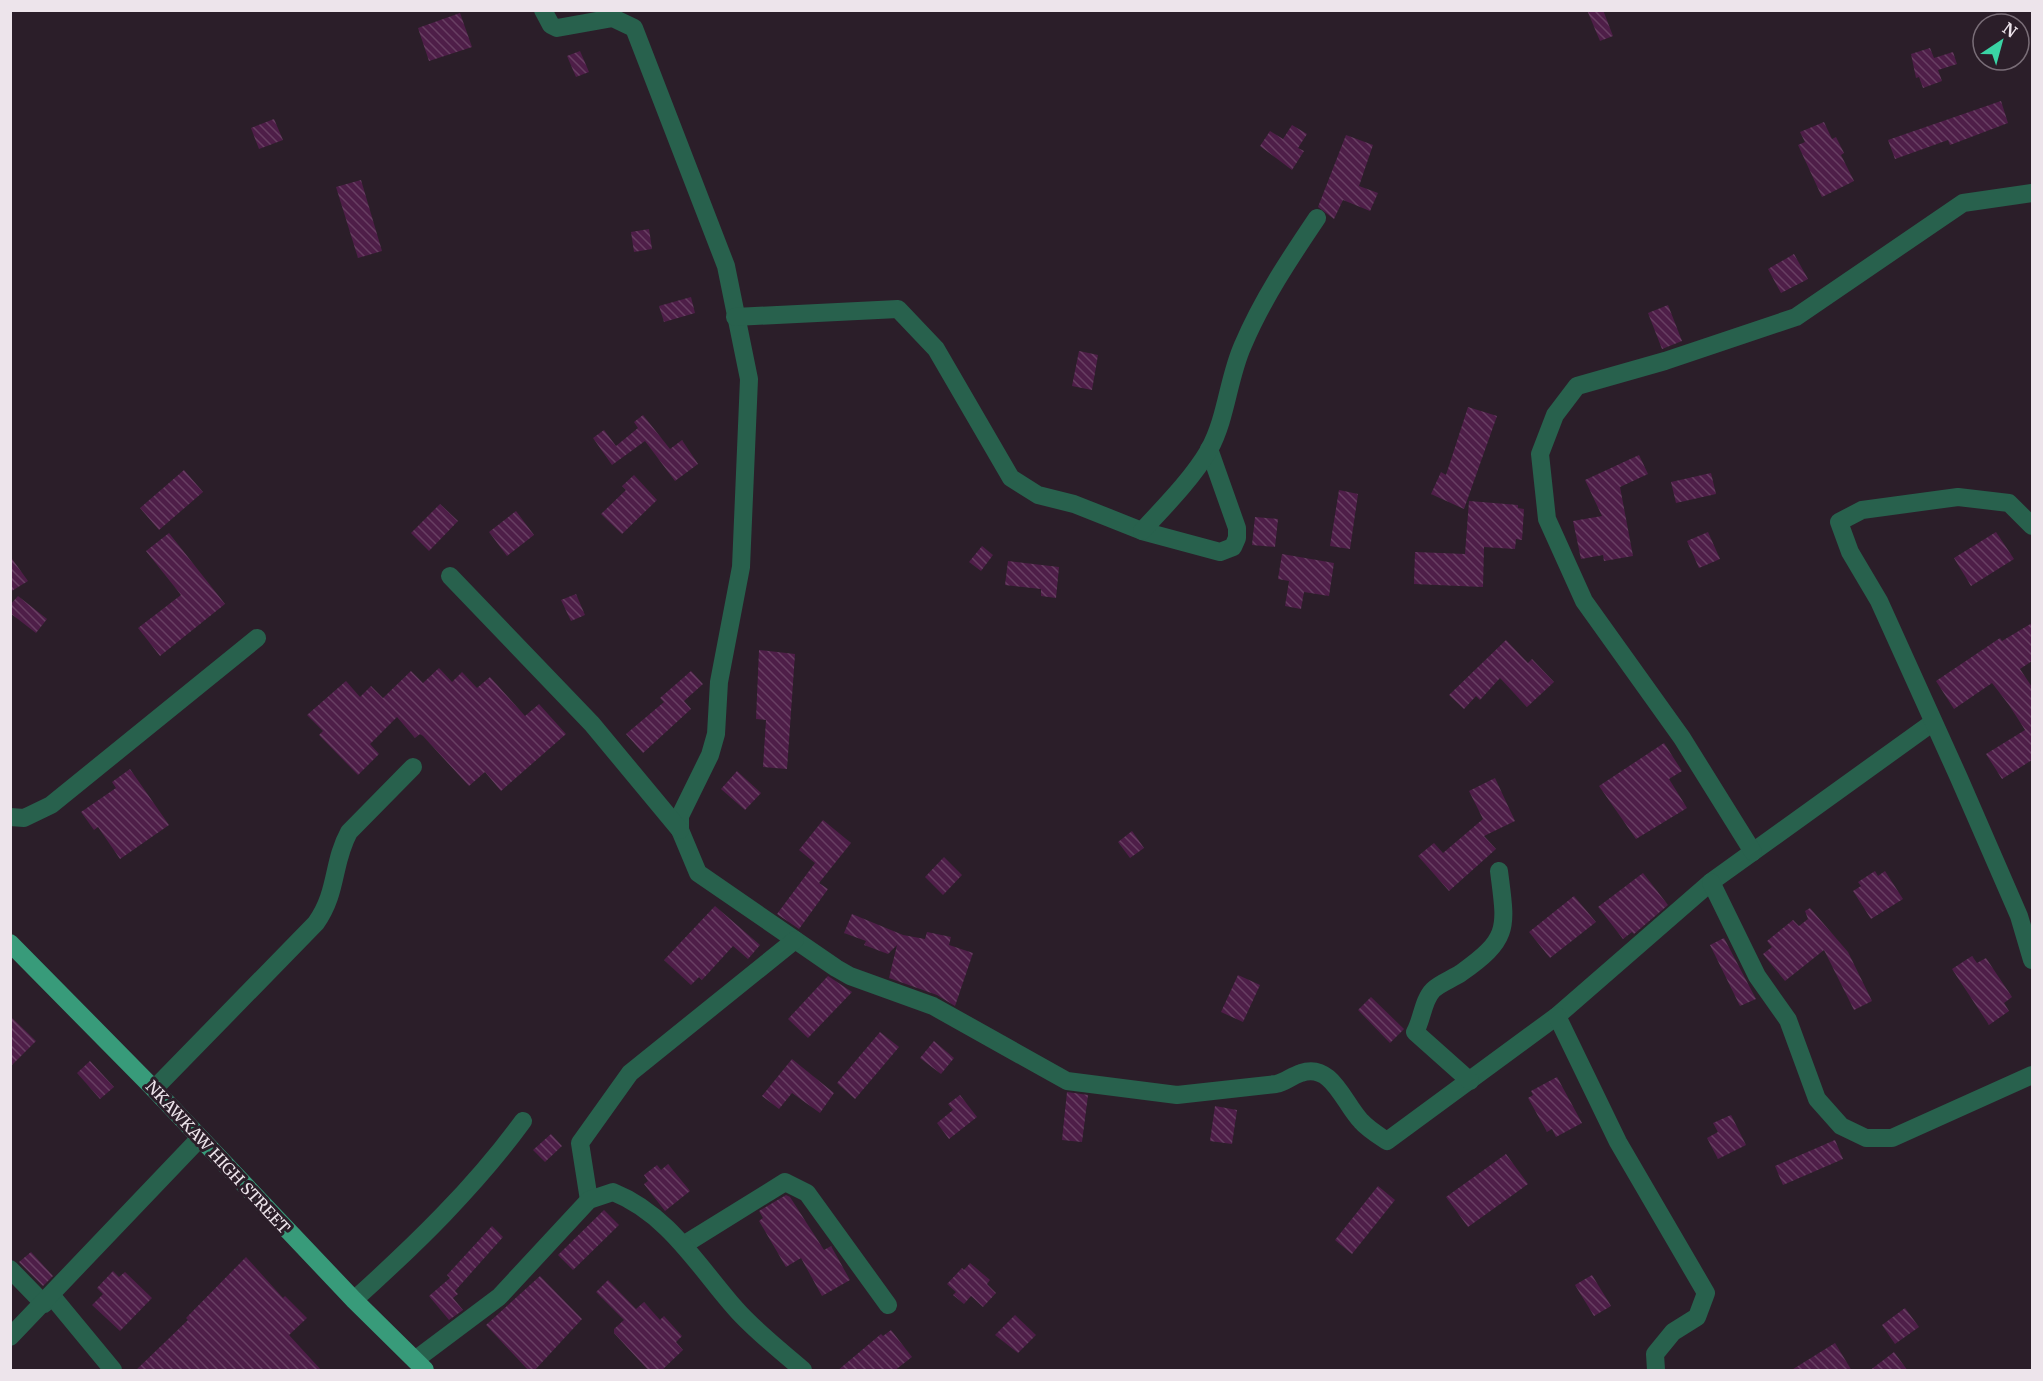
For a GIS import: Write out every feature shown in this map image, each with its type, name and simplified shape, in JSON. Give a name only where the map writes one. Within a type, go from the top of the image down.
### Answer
[{"type":"main road","name":"NKAWKAW HIGH STREET","points":[[10,943],[154,1089],[354,1300],[420,1365]]},
{"type":"street","points":[[543,10],[551,25],[557,28],[608,15],[634,28],[726,266],[735,317],[745,348],[750,379],[741,567],[719,682],[716,734],[696,787],[684,805],[680,830]]},
{"type":"street","points":[[1753,852],[1682,738],[1584,601],[1547,519],[1540,454],[1555,415],[1577,386],[1665,361],[1796,317],[1964,203],[2032,193]]},
{"type":"street","points":[[1142,531],[1172,499],[1209,449],[1226,407],[1243,345],[1284,268],[1317,218]]},
{"type":"street","points":[[735,317],[898,309],[936,349],[1011,478],[1038,495],[1074,504],[1142,531],[1220,552],[1233,547],[1237,538],[1237,528],[1209,449]]},
{"type":"street","points":[[2032,526],[2009,503],[1958,497],[1862,510],[1839,522],[1850,552],[1879,601],[1932,723],[1959,778],[2019,916],[2032,960]]},
{"type":"street","points":[[450,576],[592,724],[680,830],[698,873],[850,976],[933,1006],[1067,1081],[1177,1095],[1276,1084],[1285,1082],[1301,1072],[1318,1072],[1331,1080],[1361,1122],[1387,1141],[1557,1016],[1711,882],[1932,723]]},
{"type":"street","points":[[10,817],[24,818],[51,805],[257,638]]},
{"type":"street","points":[[154,1089],[316,923],[331,898],[343,843],[348,832],[413,767]]},
{"type":"street","points":[[1470,1081],[1415,1032],[1428,997],[1434,989],[1482,958],[1502,933],[1505,921],[1499,871]]},
{"type":"street","points":[[1711,882],[1756,976],[1788,1020],[1817,1099],[1841,1126],[1866,1138],[1892,1138],[2032,1075]]},
{"type":"street","points":[[589,1200],[580,1143],[630,1073],[795,940]]},
{"type":"street","points":[[1557,1016],[1618,1142],[1706,1293],[1697,1317],[1673,1332],[1655,1354],[1656,1371]]},
{"type":"street","points":[[354,1300],[413,1248],[496,1159],[523,1120]]},
{"type":"street","points":[[10,1337],[48,1300],[199,1138]]},
{"type":"street","points":[[685,1244],[784,1182],[795,1185],[807,1193],[888,1305]]},
{"type":"street","points":[[420,1365],[499,1297],[589,1200],[613,1192],[628,1198],[685,1244],[736,1309],[803,1371]]},
{"type":"street","points":[[10,1269],[48,1300],[113,1371]]},
{"type":"building","points":[[1587,10],[1603,10],[1613,36],[1600,41]]},
{"type":"building","points":[[460,13],[472,47],[429,61],[418,28]]},
{"type":"building","points":[[1930,48],[1934,58],[1953,52],[1957,64],[1938,70],[1942,81],[1923,88],[1919,77],[1916,78],[1911,54]]},
{"type":"building","points":[[580,51],[589,72],[576,77],[567,56]]},
{"type":"building","points":[[2001,101],[2008,123],[1950,145],[1948,140],[1895,159],[1888,140]]},
{"type":"building","points":[[274,119],[283,140],[259,149],[251,128]]},
{"type":"building","points":[[1824,122],[1832,139],[1836,137],[1844,153],[1841,155],[1854,181],[1822,197],[1798,145],[1805,142],[1800,132]]},
{"type":"building","points":[[1292,125],[1307,134],[1298,148],[1304,151],[1292,170],[1260,146],[1270,131],[1283,139]]},
{"type":"building","points":[[1346,135],[1373,145],[1359,186],[1378,193],[1370,211],[1343,200],[1334,219],[1318,207]]},
{"type":"building","points":[[361,180],[382,251],[358,258],[336,187]]},
{"type":"building","points":[[649,229],[652,249],[634,252],[631,232]]},
{"type":"building","points":[[1794,254],[1808,279],[1781,293],[1768,269]]},
{"type":"building","points":[[691,297],[695,313],[664,322],[659,306]]},
{"type":"building","points":[[1668,305],[1682,341],[1662,349],[1648,313]]},
{"type":"building","points":[[1079,351],[1098,355],[1092,390],[1072,386]]},
{"type":"building","points":[[1468,407],[1497,416],[1464,509],[1431,494],[1441,472],[1446,475]]},
{"type":"building","points":[[643,415],[670,449],[682,440],[698,464],[675,481],[645,441],[612,465],[593,438],[604,430],[616,446],[638,428],[634,422]]},
{"type":"building","points":[[1639,455],[1648,474],[1620,487],[1633,556],[1604,561],[1603,555],[1581,559],[1573,521],[1602,516],[1585,480]]},
{"type":"building","points":[[184,470],[203,492],[159,530],[140,508]]},
{"type":"building","points":[[1711,473],[1716,494],[1676,503],[1671,482]]},
{"type":"building","points":[[634,475],[657,500],[622,534],[601,514],[626,490],[622,486]]},
{"type":"building","points":[[1339,490],[1358,494],[1350,549],[1330,546]]},
{"type":"building","points":[[1469,501],[1518,505],[1518,508],[1524,509],[1522,540],[1516,539],[1515,549],[1484,547],[1483,587],[1414,584],[1415,552],[1465,554]]},
{"type":"building","points":[[440,504],[458,521],[429,551],[411,533]]},
{"type":"building","points":[[516,511],[534,535],[507,556],[489,532]]},
{"type":"building","points":[[1255,517],[1278,519],[1275,547],[1252,545]]},
{"type":"building","points":[[1708,532],[1720,559],[1699,568],[1687,541]]},
{"type":"building","points":[[1996,532],[2014,559],[1971,586],[1954,558]]},
{"type":"building","points":[[169,533],[225,604],[160,656],[138,628],[181,595],[146,551]]},
{"type":"building","points":[[982,546],[993,555],[981,571],[969,562]]},
{"type":"building","points":[[1282,554],[1334,563],[1329,596],[1304,592],[1301,609],[1285,606],[1289,581],[1278,579]]},
{"type":"building","points":[[10,556],[28,581],[10,592]]},
{"type":"building","points":[[1008,561],[1059,567],[1056,598],[1041,596],[1041,589],[1005,585]]},
{"type":"building","points":[[576,594],[585,615],[571,621],[561,600]]},
{"type":"building","points":[[18,596],[47,619],[36,633],[10,613],[10,605]]},
{"type":"building","points":[[2032,623],[2032,661],[2020,669],[2032,687],[2032,760],[2002,779],[1986,754],[2025,730],[2009,705],[1992,683],[1954,709],[1936,681],[2000,638],[2002,641]]},
{"type":"building","points":[[1506,640],[1528,663],[1532,659],[1554,682],[1527,707],[1500,678],[1480,700],[1476,696],[1464,709],[1449,695]]},
{"type":"building","points":[[759,650],[795,654],[787,769],[763,767],[766,720],[756,719]]},
{"type":"building","points":[[439,668],[452,682],[462,672],[477,688],[490,677],[525,716],[539,704],[566,734],[501,791],[485,772],[469,786],[423,736],[420,734],[415,738],[397,717],[370,744],[379,754],[358,775],[319,735],[323,731],[307,715],[346,681],[360,697],[371,686],[383,698],[411,671],[423,683]]},
{"type":"building","points":[[691,671],[703,684],[684,701],[691,709],[643,753],[626,734],[664,702],[660,698]]},
{"type":"building","points":[[1664,743],[1682,771],[1669,779],[1687,808],[1636,839],[1599,786]]},
{"type":"building","points":[[130,769],[169,825],[120,859],[98,827],[94,830],[81,812],[116,788],[112,782]]},
{"type":"building","points":[[737,771],[761,793],[745,810],[721,789]]},
{"type":"building","points":[[1495,778],[1515,821],[1484,836],[1496,849],[1449,891],[1418,856],[1434,843],[1443,853],[1483,819],[1469,791]]},
{"type":"building","points":[[823,820],[851,843],[819,883],[828,889],[799,929],[777,914],[815,863],[799,850]]},
{"type":"building","points":[[1132,831],[1144,848],[1130,858],[1118,842]]},
{"type":"building","points":[[944,857],[962,875],[943,895],[925,877]]},
{"type":"building","points":[[1875,871],[1878,876],[1885,871],[1903,899],[1871,919],[1853,891],[1861,886],[1858,882]]},
{"type":"building","points":[[1643,873],[1668,905],[1634,934],[1632,932],[1623,939],[1598,907]]},
{"type":"building","points":[[1574,896],[1596,922],[1550,958],[1529,932]]},
{"type":"building","points":[[715,906],[760,945],[748,959],[733,946],[702,980],[699,977],[691,985],[664,960]]},
{"type":"building","points":[[1810,908],[1848,952],[1872,1001],[1854,1010],[1824,950],[1785,981],[1763,954],[1772,947],[1767,941],[1793,920],[1799,926],[1808,919],[1805,911]]},
{"type":"building","points":[[852,914],[903,935],[925,939],[927,932],[951,937],[949,945],[973,953],[955,1006],[937,995],[889,978],[897,945],[888,954],[864,945],[866,941],[844,933]]},
{"type":"building","points":[[1724,938],[1756,999],[1740,1006],[1710,945]]},
{"type":"building","points":[[1972,956],[1977,963],[1986,958],[2012,997],[2004,1003],[2009,1011],[1989,1025],[1952,969]]},
{"type":"building","points":[[1238,975],[1260,985],[1243,1022],[1221,1012]]},
{"type":"building","points":[[828,976],[852,992],[808,1038],[788,1019]]},
{"type":"building","points":[[1371,997],[1404,1029],[1390,1043],[1358,1010]]},
{"type":"building","points":[[10,1016],[36,1041],[10,1067]]},
{"type":"building","points":[[880,1032],[899,1047],[855,1099],[837,1083]]},
{"type":"building","points":[[934,1041],[954,1058],[941,1074],[920,1058]]},
{"type":"building","points":[[792,1059],[834,1093],[820,1113],[792,1093],[779,1109],[762,1096]]},
{"type":"building","points":[[90,1061],[114,1087],[100,1099],[77,1073]]},
{"type":"building","points":[[1557,1077],[1582,1123],[1556,1137],[1552,1129],[1547,1132],[1528,1098],[1533,1095],[1531,1091]]},
{"type":"building","points":[[1067,1092],[1088,1095],[1082,1142],[1062,1140]]},
{"type":"building","points":[[960,1095],[977,1117],[949,1139],[937,1123],[953,1110],[948,1104]]},
{"type":"building","points":[[1215,1106],[1237,1110],[1232,1144],[1210,1141]]},
{"type":"building","points":[[1731,1115],[1746,1145],[1718,1159],[1707,1138],[1718,1132],[1713,1123]]},
{"type":"building","points":[[551,1134],[562,1146],[545,1162],[533,1150]]},
{"type":"building","points":[[1835,1140],[1843,1159],[1783,1185],[1775,1166]]},
{"type":"building","points":[[1506,1154],[1528,1184],[1468,1227],[1446,1197]]},
{"type":"building","points":[[668,1164],[690,1191],[665,1211],[644,1184],[648,1181],[644,1175],[657,1165],[661,1170]]},
{"type":"building","points":[[1378,1186],[1395,1200],[1352,1254],[1335,1240]]},
{"type":"building","points":[[786,1195],[790,1197],[824,1250],[831,1246],[850,1280],[822,1296],[801,1258],[786,1267],[759,1221],[763,1218],[759,1211]]},
{"type":"building","points":[[604,1210],[619,1225],[573,1270],[558,1255]]},
{"type":"building","points":[[492,1226],[503,1237],[455,1291],[458,1294],[453,1298],[463,1310],[449,1320],[429,1296],[450,1278],[447,1275]]},
{"type":"building","points":[[31,1252],[53,1276],[43,1286],[19,1262]]},
{"type":"building","points":[[246,1257],[283,1298],[285,1296],[307,1318],[289,1335],[322,1371],[135,1371],[188,1320],[186,1318]]},
{"type":"building","points":[[970,1263],[990,1280],[987,1284],[996,1293],[983,1307],[971,1296],[964,1304],[953,1295],[956,1292],[947,1284]]},
{"type":"building","points":[[113,1271],[119,1277],[125,1272],[152,1298],[120,1331],[92,1305],[103,1294],[97,1288]]},
{"type":"building","points":[[1592,1275],[1611,1306],[1594,1316],[1575,1285]]},
{"type":"building","points":[[540,1276],[582,1319],[534,1371],[529,1371],[486,1325]]},
{"type":"building","points":[[608,1280],[636,1309],[644,1302],[660,1320],[664,1316],[682,1336],[676,1342],[683,1350],[661,1371],[649,1371],[614,1333],[614,1329],[624,1320],[596,1292]]},
{"type":"building","points":[[1905,1308],[1919,1327],[1895,1344],[1882,1325]]},
{"type":"building","points":[[1015,1315],[1036,1335],[1018,1353],[995,1335]]},
{"type":"building","points":[[891,1330],[912,1357],[894,1371],[837,1371],[881,1334],[883,1336]]},
{"type":"building","points":[[1835,1343],[1852,1371],[1790,1371]]},
{"type":"building","points":[[1894,1352],[1908,1371],[1869,1371]]}]
